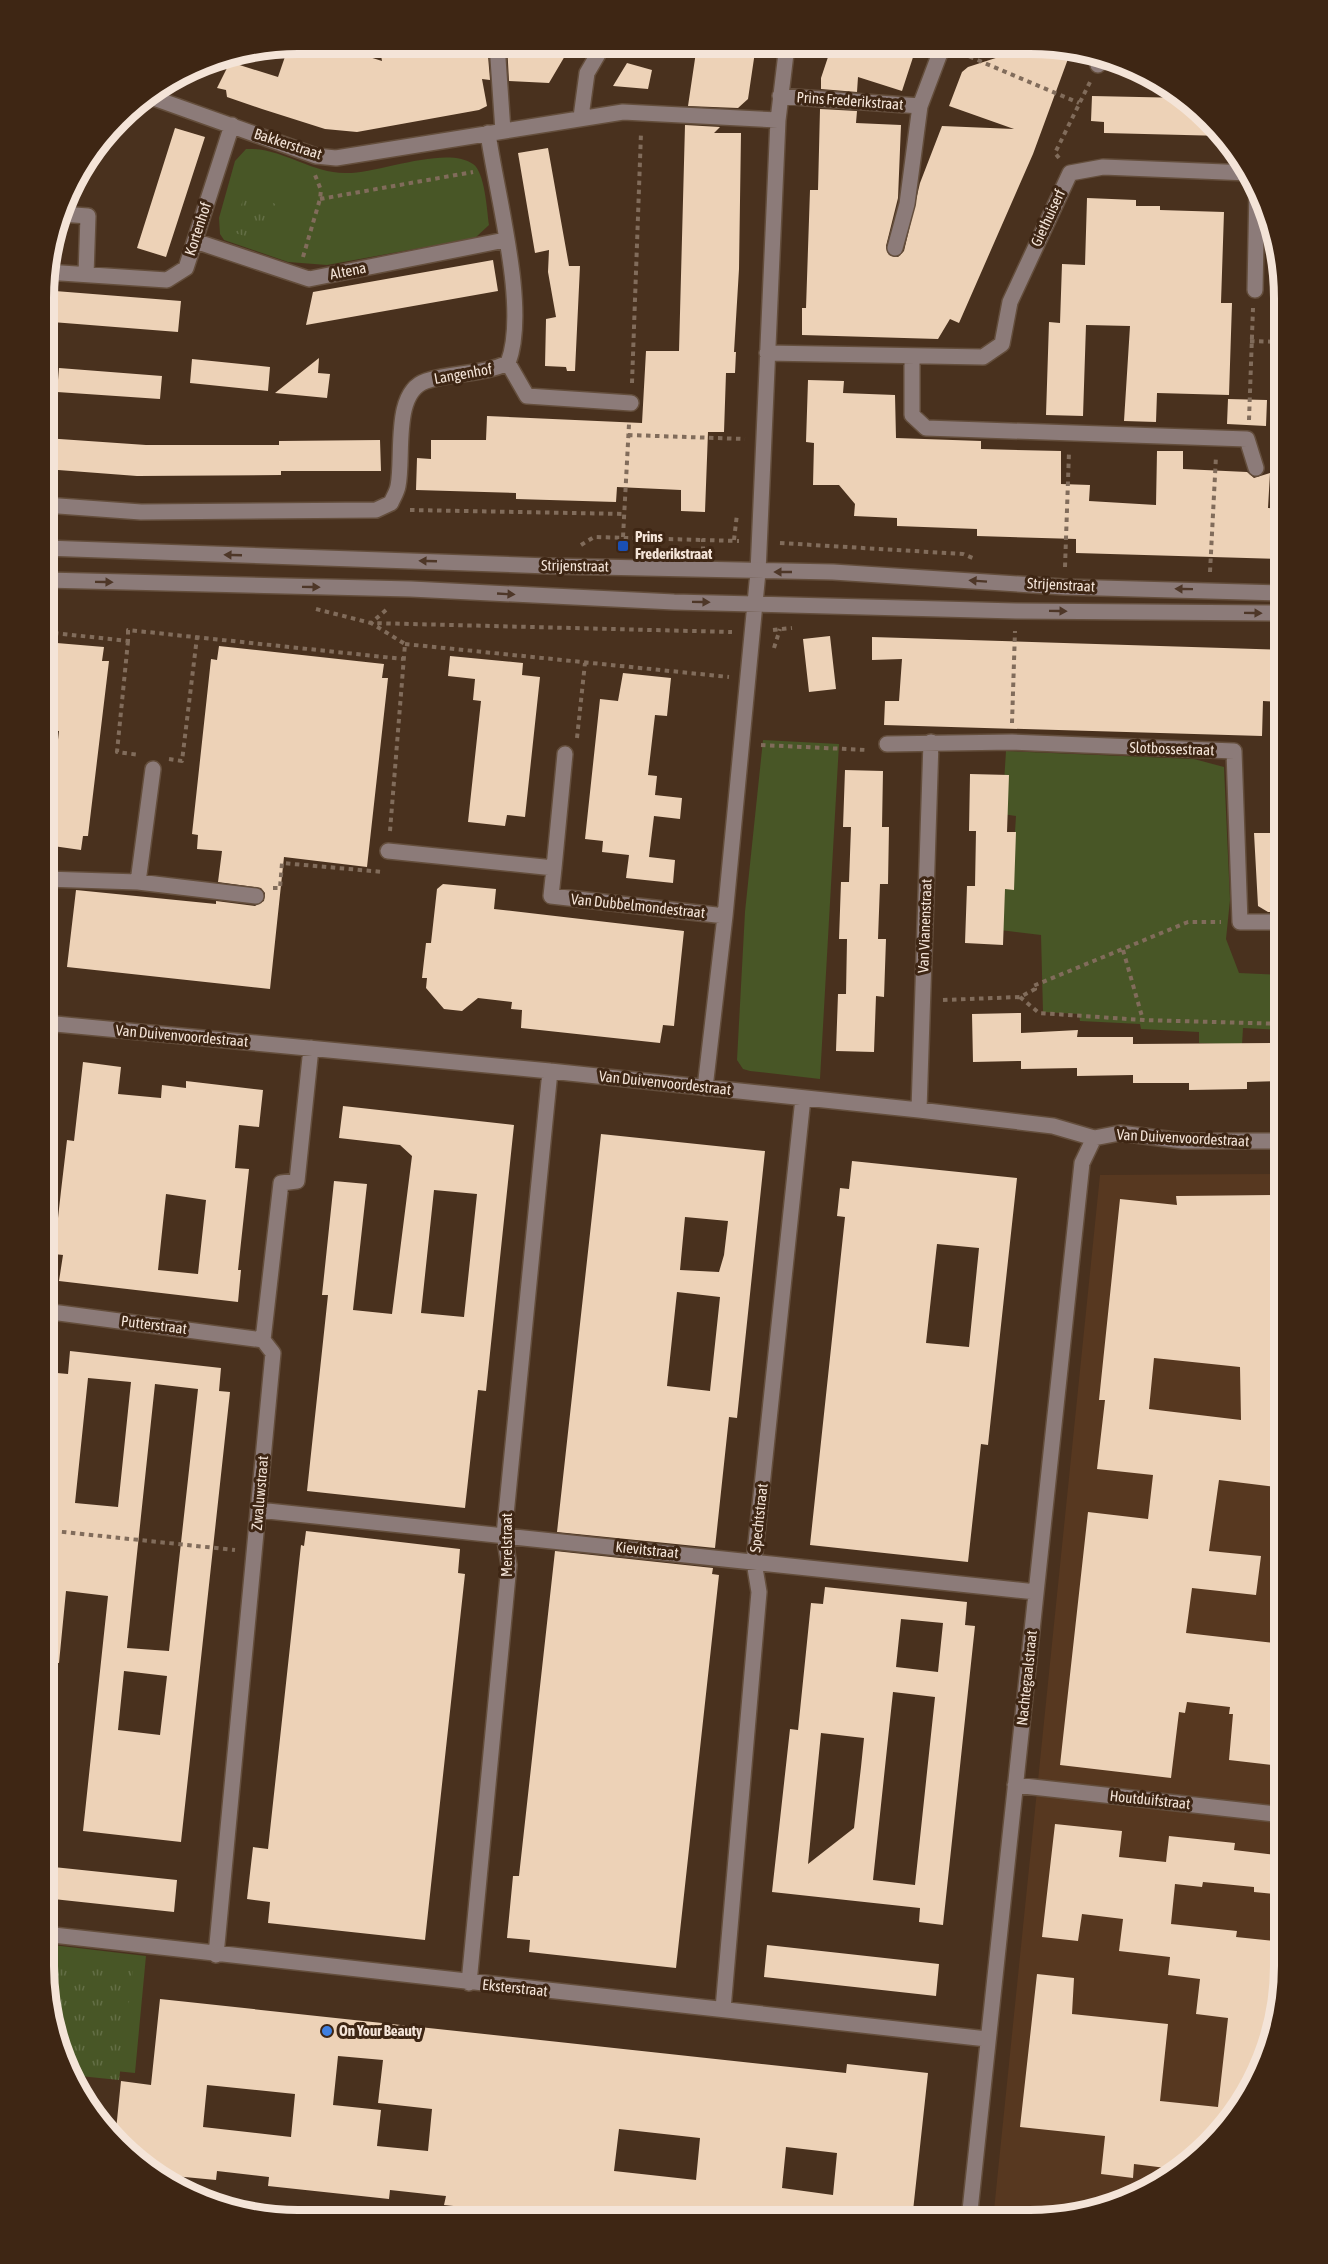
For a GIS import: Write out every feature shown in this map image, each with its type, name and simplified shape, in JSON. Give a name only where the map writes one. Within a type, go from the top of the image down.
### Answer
[{"type":"street","points":[[495,132],[497,54]]},
{"type":"street","points":[[580,117],[586,73],[598,54]]},
{"type":"street","name":"Prins Frederikstraat","points":[[755,603],[778,120],[786,54]]},
{"type":"street","name":"Prins Frederikstraat","points":[[895,248],[907,204],[920,106],[946,54]]},
{"type":"street","name":"Prins Frederikstraat","points":[[780,96],[920,106]]},
{"type":"street","name":"Bakkerstraat","points":[[156,99],[316,156],[336,158],[359,156],[580,117],[623,112],[778,120]]},
{"type":"street","name":"Kortenhof","points":[[56,273],[167,280],[186,268],[232,125]]},
{"type":"street","name":"Langenhof","points":[[391,504],[398,488],[404,407],[411,390],[426,381],[495,369],[508,363],[514,348],[515,317],[493,168],[495,132]]},
{"type":"street","name":"Giethuiserf","points":[[767,353],[983,357],[1002,344],[1010,302],[1070,173],[1103,167],[1239,173]]},
{"type":"street","points":[[1255,290],[1257,209]]},
{"type":"street","points":[[69,215],[88,216],[86,275]]},
{"type":"street","name":"Altena","points":[[195,241],[309,279],[505,240]]},
{"type":"street","points":[[912,357],[912,415],[926,428],[1248,439],[1256,468]]},
{"type":"street","points":[[508,363],[527,396],[631,403]]},
{"type":"street","points":[[54,506],[153,512],[376,510],[391,504]]},
{"type":"street","name":"Strijenstraat","points":[[54,548],[549,566],[833,572],[1064,587],[1274,593]]},
{"type":"street","name":"Strijenstraat","points":[[54,580],[411,589],[1016,611],[1274,614]]},
{"type":"street","points":[[725,916],[755,603]]},
{"type":"street","name":"Van Vianenstraat","points":[[919,1110],[932,742]]},
{"type":"street","name":"Slotbossestraat","points":[[887,744],[1011,742],[1234,751],[1240,922]]},
{"type":"street","name":"Van Dubbelmondestraat","points":[[565,754],[551,896],[725,916],[705,1088]]},
{"type":"street","points":[[138,882],[153,763]]},
{"type":"street","points":[[388,851],[554,868]]},
{"type":"street","points":[[54,879],[138,882],[256,896]]},
{"type":"street","points":[[1240,922],[1274,922]]},
{"type":"street","name":"Van Duivenvoordestraat","points":[[54,1024],[550,1071],[919,1110],[1053,1126],[1094,1138],[1120,1133],[1183,1141],[1274,1141]]},
{"type":"street","name":"Zwaluwstraat","points":[[216,1955],[273,1353],[263,1340],[281,1183],[297,1181],[311,1048]]},
{"type":"street","name":"Merelstraat","points":[[470,1983],[509,1565],[504,1535],[550,1071]]},
{"type":"street","name":"Spechtstraat","points":[[723,2009],[759,1592],[754,1562],[803,1098]]},
{"type":"street","name":"Nachtegaalstraat","points":[[970,2210],[1082,1162],[1094,1138]]},
{"type":"street","name":"Putterstraat","points":[[54,1312],[263,1340]]},
{"type":"street","name":"Kievitstraat","points":[[258,1510],[1036,1592]]},
{"type":"street","name":"Houtduifstraat","points":[[1016,1785],[1274,1814]]},
{"type":"street","name":"Eksterstraat","points":[[54,1935],[987,2039]]},
{"type":"path","points":[[963,54],[1080,103]]},
{"type":"path","points":[[1070,173],[1055,153],[1100,64]]},
{"type":"path","points":[[623,537],[631,403],[642,113]]},
{"type":"path","points":[[298,275],[321,199],[321,190],[315,174],[316,156]]},
{"type":"path","points":[[321,199],[493,168]]},
{"type":"path","points":[[1248,439],[1250,341],[1255,290]]},
{"type":"path","points":[[1250,341],[1274,342]]},
{"type":"path","points":[[1064,587],[1069,433]]},
{"type":"path","points":[[628,435],[764,439]]},
{"type":"path","points":[[1209,590],[1217,438]]},
{"type":"path","points":[[391,504],[401,510],[625,514]]},
{"type":"path","points":[[549,566],[594,537],[703,540]]},
{"type":"path","points":[[371,623],[411,589]]},
{"type":"path","points":[[313,608],[371,623],[702,632]]},
{"type":"path","points":[[1011,742],[1016,611]]},
{"type":"path","points":[[371,623],[405,644],[748,679]]},
{"type":"path","points":[[197,637],[182,761],[153,763],[117,752],[128,630],[197,637],[403,659]]},
{"type":"path","points":[[54,633],[128,641]]},
{"type":"path","points":[[256,896],[258,887],[280,888],[282,863],[384,873],[388,851],[405,644]]},
{"type":"path","points":[[565,754],[575,748],[585,663]]},
{"type":"path","points":[[742,744],[879,750],[887,744]]},
{"type":"path","points":[[923,1001],[1020,997],[1035,989],[1033,986],[1188,922],[1240,922]]},
{"type":"path","points":[[1123,950],[1143,1020]]},
{"type":"path","points":[[1020,997],[1039,1013],[1143,1020],[1274,1024]]},
{"type":"path","points":[[54,1531],[254,1552]]},
{"type":"shaded area","points":[[1274,1174],[1274,1966],[1272,1998],[1261,2044],[1249,2074],[1233,2102],[1203,2139],[1179,2160],[1138,2185],[1093,2202],[1062,2208],[994,2210],[1100,1175]]},
{"type":"green space","points":[[246,149],[272,152],[321,169],[347,173],[430,158],[461,159],[473,164],[480,175],[485,192],[489,225],[475,238],[327,265],[288,262],[224,240],[220,234],[219,218],[235,161]]},
{"type":"green space","points":[[245,194],[276,204],[263,242],[232,232]]},
{"type":"green space","points":[[763,740],[839,744],[820,1079],[750,1071],[743,1069],[737,1060],[745,912]]},
{"type":"green space","points":[[1006,751],[1194,759],[1224,767],[1230,900],[1226,939],[1239,973],[1274,975],[1274,1030],[1243,1028],[1242,1045],[1199,1043],[1199,1032],[1141,1029],[1140,1024],[1080,1021],[1079,1014],[1043,1012],[1041,935],[1000,930],[1004,878],[1012,878],[1016,816],[1002,814]]},
{"type":"green space","points":[[54,1945],[146,1956],[135,2073],[76,2067],[62,2029],[56,1998]]},
{"type":"green space","points":[[54,1960],[133,1971],[119,2080],[80,2076],[79,2074],[62,2029],[56,1998]]},
{"type":"building","points":[[360,54],[382,61],[381,54],[488,54],[490,80],[482,79],[487,106],[479,110],[357,132],[325,129],[227,97],[226,90],[217,88],[229,64],[233,63],[278,77],[286,55]]},
{"type":"building","points":[[508,54],[566,54],[549,83],[509,81]]},
{"type":"building","points":[[696,54],[755,54],[748,99],[738,108],[688,106]]},
{"type":"building","points":[[829,54],[914,54],[902,91],[858,77],[857,92],[821,89],[821,78]]},
{"type":"building","points":[[1008,54],[1069,57],[1033,154],[959,323],[950,319],[938,339],[802,335],[802,308],[806,308],[810,190],[818,190],[820,109],[857,111],[856,123],[901,125],[898,198],[886,246],[889,255],[898,257],[904,251],[920,183],[942,126],[1014,129],[949,106],[962,72],[968,67]]},
{"type":"building","points":[[627,63],[652,70],[648,89],[613,86]]},
{"type":"building","points":[[1092,96],[1170,98],[1203,125],[1212,136],[1104,133],[1104,122],[1091,121]]},
{"type":"building","points":[[685,125],[720,127],[714,133],[741,133],[735,373],[726,373],[724,432],[708,432],[705,512],[681,511],[681,490],[617,487],[616,502],[516,499],[516,493],[416,490],[417,458],[431,459],[431,440],[486,440],[487,416],[642,423],[646,351],[679,351]]},
{"type":"building","points":[[175,128],[205,137],[166,257],[137,248]]},
{"type":"building","points":[[548,148],[569,266],[580,266],[575,371],[567,371],[566,367],[545,366],[546,319],[556,317],[548,272],[549,250],[535,253],[518,153]]},
{"type":"building","points":[[1087,198],[1136,200],[1136,206],[1160,206],[1160,210],[1224,212],[1221,303],[1232,303],[1229,395],[1157,393],[1156,422],[1124,421],[1130,326],[1086,325],[1083,416],[1046,415],[1049,322],[1060,323],[1062,264],[1085,265]]},
{"type":"building","points":[[493,260],[498,291],[306,325],[313,292]]},
{"type":"building","points":[[55,291],[181,301],[178,332],[54,322]]},
{"type":"building","points":[[319,358],[318,373],[330,374],[327,398],[275,393]]},
{"type":"building","points":[[192,359],[270,367],[268,391],[190,383]]},
{"type":"building","points":[[59,368],[162,376],[160,399],[57,392]]},
{"type":"building","points":[[808,380],[844,381],[843,393],[895,395],[896,438],[981,441],[981,449],[1061,451],[1061,484],[1090,485],[1089,501],[1156,505],[1157,451],[1183,451],[1183,469],[1247,472],[1254,478],[1270,473],[1268,508],[1274,508],[1274,559],[1076,553],[1076,539],[977,536],[977,529],[897,526],[897,518],[854,516],[855,504],[839,485],[813,485],[814,443],[806,442]]},
{"type":"building","points":[[1228,399],[1267,400],[1266,426],[1227,424]]},
{"type":"building","points":[[54,439],[146,445],[279,445],[279,441],[380,440],[381,471],[281,471],[281,475],[137,476],[54,470]]},
{"type":"building","points":[[830,636],[836,689],[809,692],[803,639]]},
{"type":"building","points":[[872,637],[1274,650],[1274,702],[1263,701],[1262,736],[884,725],[885,701],[899,701],[902,659],[872,660]]},
{"type":"building","points":[[54,643],[104,647],[102,661],[109,661],[88,836],[83,836],[81,850],[54,846],[54,775],[59,731],[54,731]]},
{"type":"building","points":[[219,646],[384,664],[382,678],[388,678],[367,867],[284,857],[270,989],[67,967],[76,890],[216,904],[216,901],[255,906],[264,901],[265,893],[261,888],[218,882],[222,851],[197,849],[198,835],[192,834],[211,659],[217,660]]},
{"type":"building","points":[[450,656],[523,663],[522,675],[540,677],[525,817],[507,815],[505,826],[468,822],[481,701],[473,700],[475,679],[448,676]]},
{"type":"building","points":[[623,673],[671,678],[667,716],[655,715],[648,775],[657,776],[655,795],[682,798],[680,819],[654,816],[649,857],[675,860],[673,883],[626,878],[629,855],[602,852],[603,841],[585,839],[600,699],[618,701]]},
{"type":"building","points":[[845,770],[883,771],[882,827],[889,827],[888,884],[880,884],[878,939],[886,939],[884,997],[876,996],[874,1052],[836,1051],[838,994],[846,994],[847,939],[839,939],[841,882],[849,882],[851,827],[843,827]]},
{"type":"building","points":[[970,774],[1009,775],[1007,832],[1016,832],[1014,890],[1005,889],[1003,945],[965,943],[967,886],[975,886],[976,831],[969,831]]},
{"type":"building","points":[[1254,833],[1274,833],[1274,912],[1268,912],[1258,906]]},
{"type":"building","points":[[443,884],[496,889],[494,909],[684,931],[674,1026],[663,1025],[660,1043],[521,1028],[522,1010],[511,1009],[512,1002],[478,998],[462,1011],[444,1009],[426,988],[427,978],[422,978],[426,943],[431,943],[437,889]]},
{"type":"building","points":[[1021,1013],[1021,1033],[1078,1030],[1077,1037],[1133,1037],[1133,1044],[1274,1043],[1274,1081],[1247,1082],[1247,1089],[1189,1090],[1189,1083],[1133,1083],[1133,1075],[1077,1076],[1077,1068],[1021,1069],[1021,1061],[973,1062],[972,1014]]},
{"type":"building","points":[[83,1062],[121,1067],[118,1094],[161,1098],[162,1085],[186,1088],[186,1081],[263,1090],[259,1127],[239,1125],[235,1168],[249,1169],[238,1270],[241,1270],[238,1302],[59,1281],[63,1255],[54,1254],[67,1140],[74,1141]],"holes":[[[166,1194],[206,1200],[198,1274],[158,1270]]]},
{"type":"building","points":[[343,1106],[514,1125],[486,1391],[478,1390],[465,1508],[307,1491],[328,1295],[322,1295],[334,1181],[367,1184],[353,1310],[392,1314],[412,1156],[400,1145],[339,1138]],"holes":[[[434,1190],[477,1194],[464,1317],[421,1313]]]},
{"type":"building","points":[[601,1134],[765,1151],[737,1418],[729,1417],[715,1548],[557,1532]],"holes":[[[685,1217],[728,1221],[724,1255],[719,1272],[680,1270]],[[677,1292],[720,1297],[710,1391],[667,1386]]]},
{"type":"building","points":[[852,1161],[1017,1178],[988,1445],[981,1444],[968,1562],[810,1545],[845,1217],[837,1216],[840,1188],[849,1189]],"holes":[[[937,1244],[979,1248],[969,1347],[926,1343]]]},
{"type":"building","points":[[1274,1195],[1274,1487],[1219,1480],[1209,1551],[1261,1556],[1256,1595],[1192,1588],[1186,1633],[1274,1643],[1274,1754],[1272,1765],[1229,1760],[1233,1714],[1229,1714],[1230,1707],[1187,1702],[1185,1713],[1179,1712],[1171,1778],[1060,1765],[1088,1512],[1148,1519],[1153,1475],[1097,1469],[1105,1400],[1099,1400],[1120,1199],[1177,1205],[1176,1196]],"holes":[[[1154,1358],[1240,1367],[1241,1420],[1149,1409]]]},
{"type":"building","points":[[70,1351],[221,1368],[219,1391],[230,1392],[181,1842],[83,1831],[108,1596],[66,1591],[59,1663],[54,1663],[54,1400],[57,1373],[68,1374]],"holes":[[[88,1378],[131,1382],[118,1507],[75,1503]],[[155,1384],[198,1389],[169,1651],[127,1648]],[[124,1671],[167,1676],[160,1735],[118,1730]]]},
{"type":"building","points":[[306,1531],[460,1549],[458,1573],[465,1574],[425,1940],[268,1923],[270,1902],[247,1899],[253,1847],[268,1849],[301,1545],[304,1546]]},
{"type":"building","points":[[555,1551],[713,1568],[712,1574],[719,1575],[676,1968],[529,1952],[530,1940],[507,1938],[513,1876],[519,1876]]},
{"type":"building","points":[[825,1587],[967,1602],[965,1625],[975,1626],[943,1925],[919,1922],[920,1908],[772,1892],[790,1729],[798,1730],[811,1603],[823,1604]],"holes":[[[901,1619],[943,1623],[938,1672],[896,1667]],[[893,1692],[935,1697],[915,1885],[873,1880]],[[821,1733],[864,1738],[854,1828],[808,1864]]]},
{"type":"building","points":[[1055,1824],[1122,1831],[1119,1857],[1166,1862],[1169,1836],[1235,1843],[1234,1850],[1274,1855],[1274,1894],[1254,1892],[1254,1887],[1203,1882],[1202,1887],[1175,1884],[1171,1924],[1237,1931],[1236,1937],[1274,1941],[1274,1966],[1272,1998],[1266,2029],[1249,2074],[1224,2115],[1203,2139],[1167,2168],[1134,2164],[1133,2178],[1101,2174],[1105,2136],[1020,2127],[1037,1974],[1074,1978],[1072,2014],[1168,2024],[1160,2101],[1218,2107],[1228,2018],[1196,2014],[1200,1979],[1168,1975],[1170,1957],[1119,1951],[1123,1919],[1082,1914],[1078,1941],[1042,1937]]},
{"type":"building","points":[[54,1867],[177,1880],[174,1912],[54,1899]]},
{"type":"building","points":[[767,1945],[939,1964],[936,1996],[764,1977]]},
{"type":"building","points":[[160,1999],[846,2073],[847,2064],[928,2073],[913,2210],[490,2210],[444,2205],[446,2196],[390,2190],[389,2199],[268,2186],[269,2177],[217,2171],[216,2180],[174,2176],[149,2160],[116,2128],[121,2081],[151,2085]],"holes":[[[338,2056],[383,2060],[378,2103],[432,2109],[428,2151],[377,2146],[381,2110],[333,2105]],[[207,2085],[295,2094],[291,2137],[203,2127]],[[619,2129],[700,2138],[696,2180],[614,2171]],[[786,2147],[837,2153],[833,2195],[782,2188]]]},
{"type":"place","name":"Prins Frederikstraat","points":[[623,546]]},
{"type":"place","name":"On Your Beauty","points":[[327,2031]]}]
